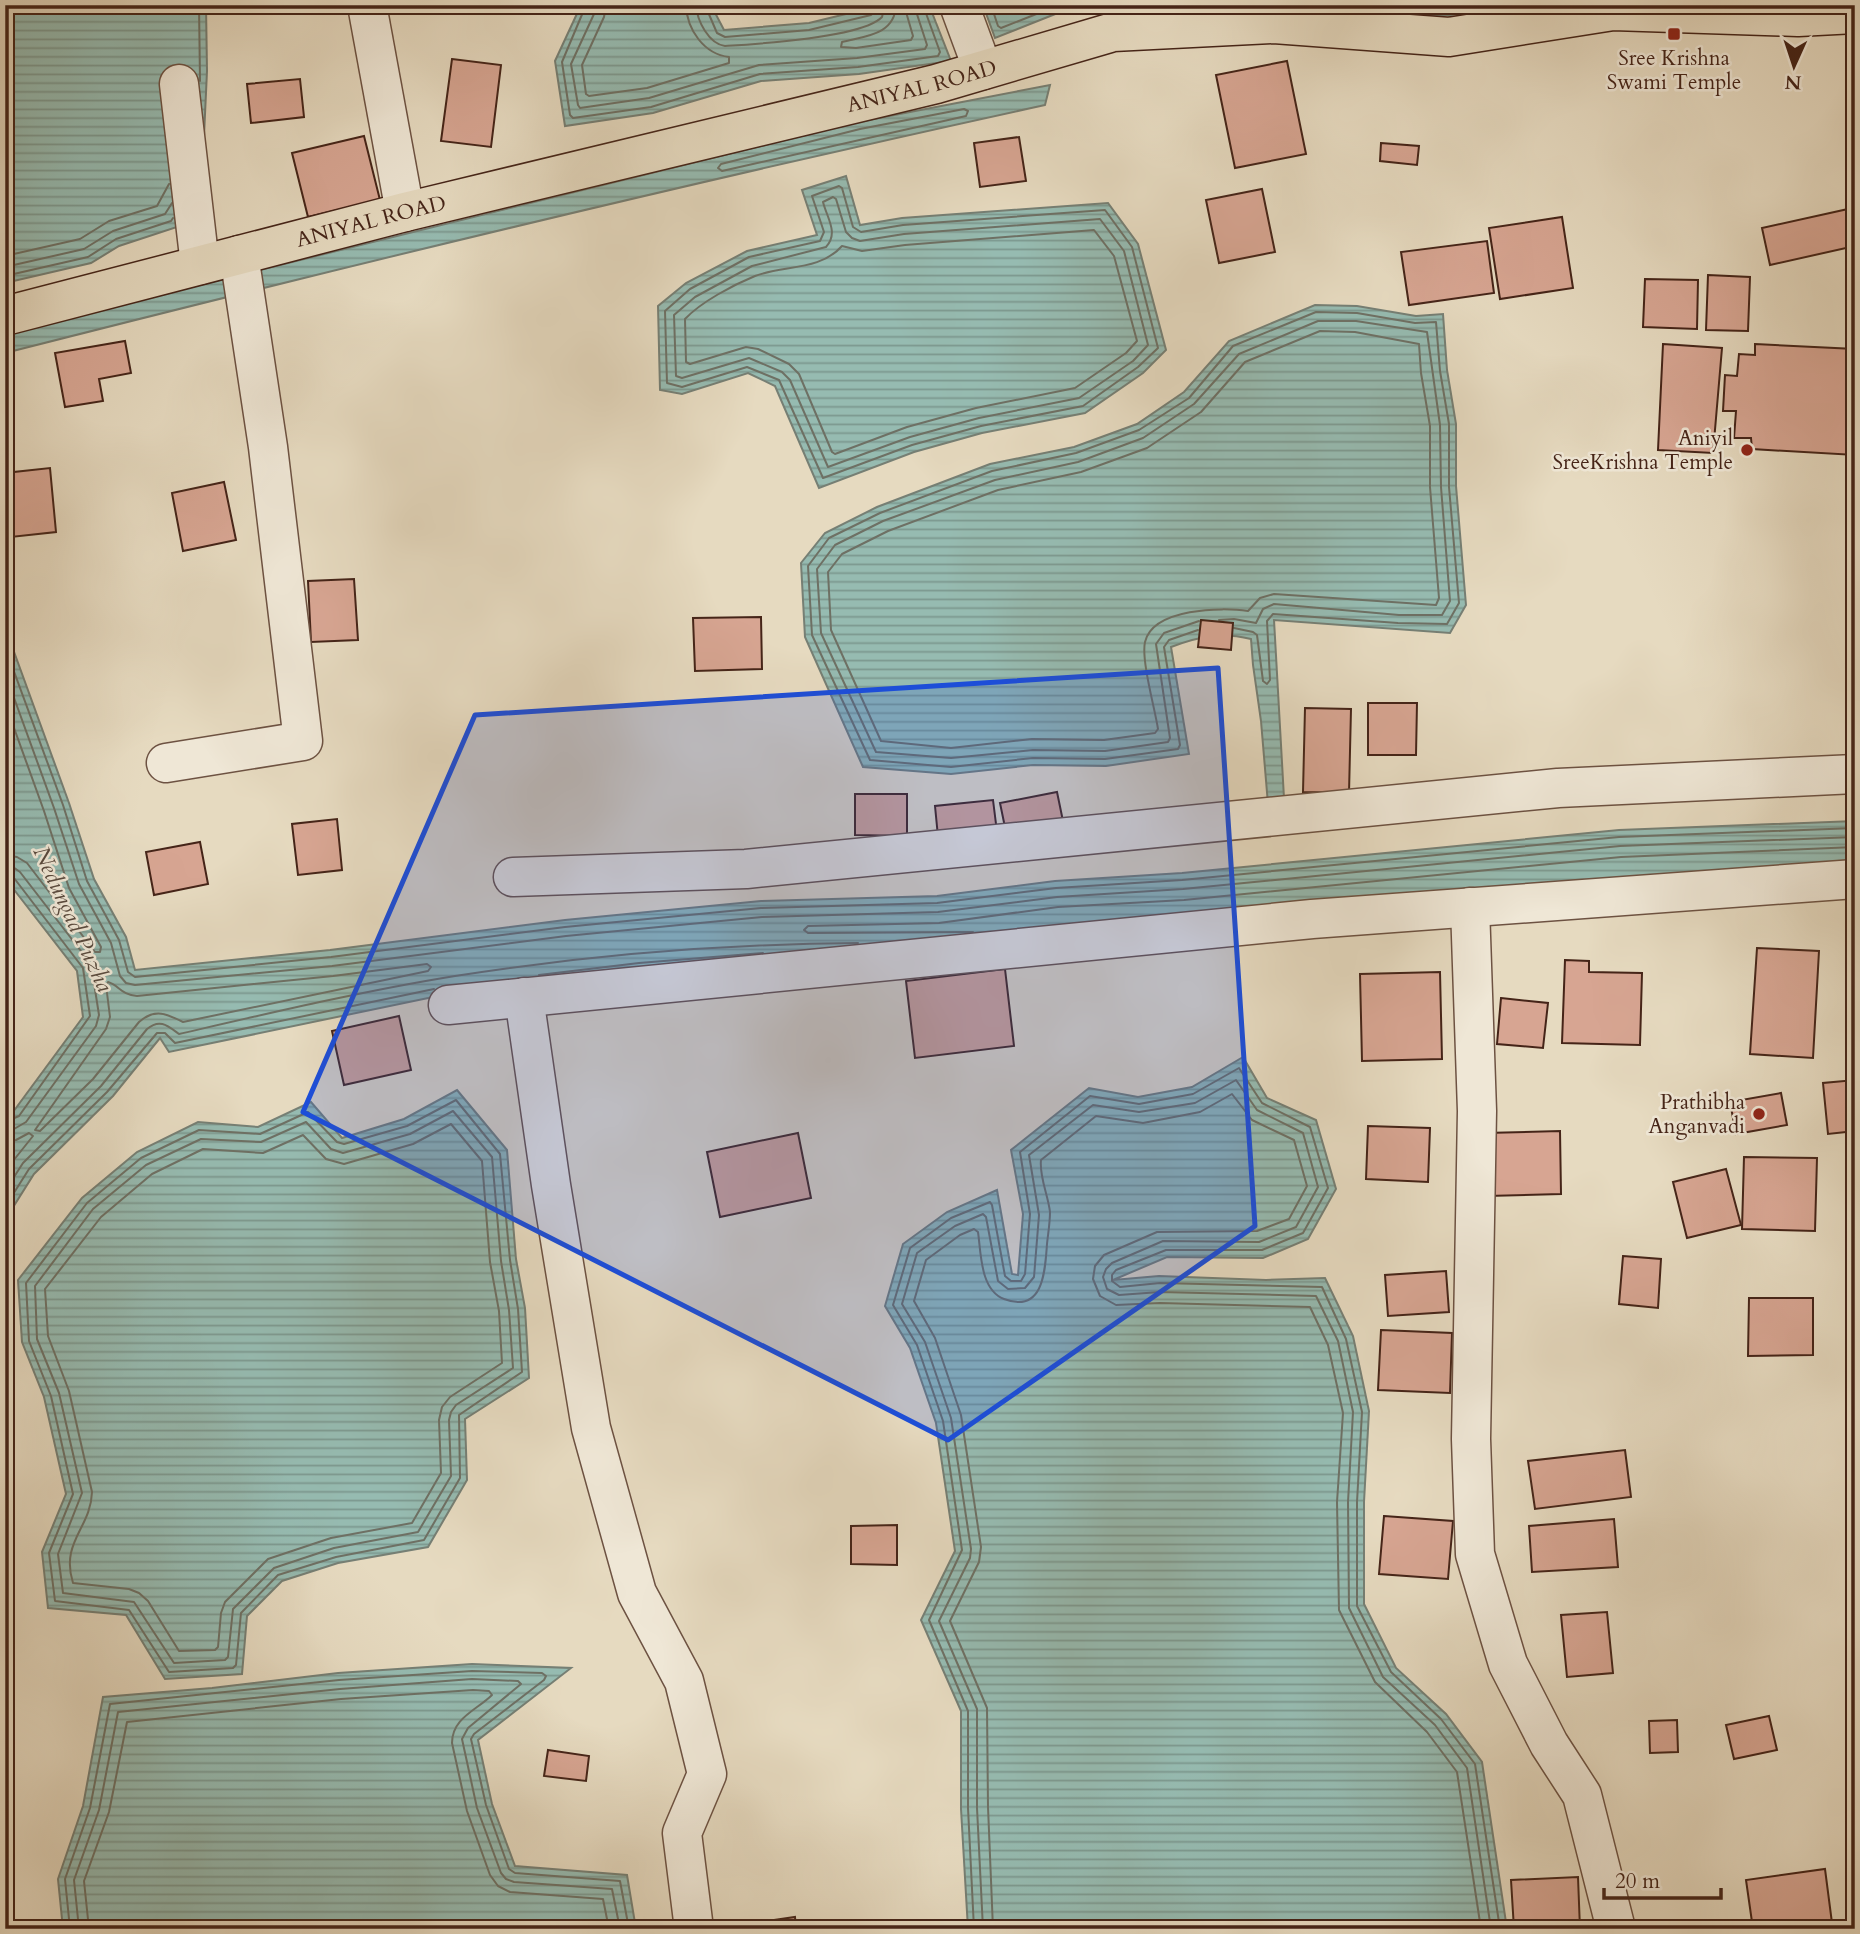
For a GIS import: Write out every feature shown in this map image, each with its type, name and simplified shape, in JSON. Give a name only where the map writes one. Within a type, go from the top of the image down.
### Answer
[{"type":"main road","name":"ANIYAL ROAD","points":[[5,316],[405,212],[936,84],[1112,32],[1274,24],[1449,37],[1613,11],[1798,17],[1855,14]]},
{"type":"street","points":[[367,5],[405,212]]},
{"type":"street","points":[[959,5],[983,70]]},
{"type":"street","points":[[179,84],[200,265]]},
{"type":"street","points":[[166,763],[303,741],[269,460],[239,257]]},
{"type":"street","points":[[513,877],[746,869],[1558,788],[1855,774]]},
{"type":"street","points":[[448,1005],[1298,921],[1855,878]]},
{"type":"street","points":[[1470,907],[1477,1111],[1471,1439],[1475,1554],[1508,1664],[1549,1744],[1582,1795],[1616,1929]]},
{"type":"street","points":[[524,997],[591,1428],[637,1593],[684,1681],[706,1774],[681,1833],[694,1929]]},
{"type":"highlighted area","points":[[1218,668],[1255,1226],[948,1440],[303,1112],[475,715]]},
{"type":"water","points":[[5,5],[206,5],[207,71],[202,179],[177,227],[119,246],[91,263],[5,283]]},
{"type":"water","points":[[581,5],[711,5],[724,30],[809,23],[883,5],[929,5],[951,61],[859,74],[761,81],[653,113],[565,126],[555,61]]},
{"type":"water","points":[[983,5],[1078,5],[995,38]]},
{"type":"water","points":[[1050,85],[1045,105],[524,224],[5,353],[5,333],[858,122]]},
{"type":"water","points":[[846,176],[860,225],[902,218],[1108,203],[1138,244],[1166,350],[1143,373],[1085,413],[982,433],[914,452],[819,488],[775,386],[748,373],[682,394],[660,390],[658,306],[686,283],[747,251],[817,235],[802,190]]},
{"type":"water","points":[[1315,305],[1357,306],[1416,316],[1443,314],[1447,370],[1456,424],[1456,486],[1466,605],[1450,633],[1274,620],[1285,816],[1269,816],[1251,639],[1240,637],[1211,636],[1171,647],[1189,754],[1106,766],[1033,765],[951,774],[863,767],[805,637],[801,563],[825,533],[877,507],[990,464],[1074,447],[1137,424],[1184,392],[1229,341]]},
{"type":"water","name":"Nedungad Puzha","points":[[5,627],[94,879],[126,937],[135,970],[330,950],[565,920],[761,901],[937,896],[1055,881],[1182,873],[1619,830],[1855,821],[1855,894],[457,992],[169,1052],[160,1038],[113,1096],[34,1174],[5,1220],[5,1116],[13,1112],[83,1017],[77,971],[5,878]]},
{"type":"water","points":[[1243,1057],[1267,1098],[1316,1120],[1336,1189],[1308,1239],[1263,1258],[1167,1257],[1113,1280],[1159,1276],[1266,1280],[1325,1278],[1353,1336],[1369,1411],[1364,1502],[1364,1604],[1396,1668],[1446,1714],[1482,1762],[1507,1929],[968,1929],[961,1809],[961,1711],[921,1620],[955,1551],[936,1423],[910,1348],[885,1306],[903,1244],[947,1212],[997,1190],[1012,1274],[1018,1275],[1023,1214],[1011,1150],[1089,1088],[1138,1097],[1192,1087]]},
{"type":"water","points":[[457,1090],[507,1150],[516,1259],[525,1308],[529,1378],[465,1419],[467,1480],[428,1547],[338,1563],[282,1581],[247,1616],[242,1674],[165,1679],[126,1615],[48,1608],[42,1552],[66,1494],[44,1397],[22,1342],[18,1280],[82,1198],[137,1152],[198,1122],[258,1127],[311,1102],[342,1138],[404,1119]]},
{"type":"water","points":[[472,1664],[571,1668],[478,1740],[492,1804],[515,1866],[627,1875],[636,1929],[63,1929],[58,1879],[83,1806],[103,1697],[212,1688],[338,1673]]},
{"type":"building","points":[[452,59],[501,65],[491,147],[441,141]]},
{"type":"building","points":[[1287,61],[1306,154],[1235,168],[1216,75]]},
{"type":"building","points":[[300,79],[304,117],[251,123],[247,84]]},
{"type":"building","points":[[364,136],[380,200],[308,217],[292,153]]},
{"type":"building","points":[[1019,137],[1026,181],[980,187],[974,143]]},
{"type":"building","points":[[1381,143],[1419,146],[1417,165],[1380,161]]},
{"type":"building","points":[[1262,189],[1275,252],[1219,263],[1206,200]]},
{"type":"building","points":[[1848,209],[1855,246],[1770,265],[1762,228]]},
{"type":"building","points":[[1562,217],[1573,288],[1500,299],[1489,228]]},
{"type":"building","points":[[1487,241],[1494,293],[1409,305],[1401,252]]},
{"type":"building","points":[[1708,275],[1750,277],[1748,331],[1706,330]]},
{"type":"building","points":[[1645,279],[1698,280],[1697,329],[1643,327]]},
{"type":"building","points":[[125,341],[131,373],[99,379],[103,401],[65,407],[55,353]]},
{"type":"building","points":[[1663,344],[1722,348],[1713,453],[1658,450]]},
{"type":"building","points":[[1755,344],[1855,349],[1855,455],[1752,449],[1751,438],[1734,438],[1736,411],[1723,411],[1725,375],[1737,376],[1739,354],[1755,355]]},
{"type":"building","points":[[50,468],[56,532],[11,537],[5,473]]},
{"type":"building","points":[[224,482],[236,540],[183,551],[172,493]]},
{"type":"building","points":[[354,579],[358,640],[311,642],[308,581]]},
{"type":"building","points":[[761,617],[762,669],[695,671],[693,618]]},
{"type":"building","points":[[1201,620],[1233,623],[1231,650],[1198,647]]},
{"type":"building","points":[[1368,703],[1417,703],[1416,755],[1368,755]]},
{"type":"building","points":[[1305,708],[1351,709],[1349,793],[1303,792]]},
{"type":"building","points":[[1057,792],[1064,826],[1007,837],[1000,803]]},
{"type":"building","points":[[855,794],[907,794],[907,836],[855,835]]},
{"type":"building","points":[[993,800],[998,840],[939,847],[935,806]]},
{"type":"building","points":[[337,819],[342,870],[298,875],[292,824]]},
{"type":"building","points":[[200,842],[208,884],[154,895],[146,852]]},
{"type":"building","points":[[1757,948],[1819,951],[1813,1058],[1750,1054]]},
{"type":"building","points":[[1565,960],[1589,961],[1589,972],[1642,973],[1640,1045],[1562,1043]]},
{"type":"building","points":[[1005,969],[1014,1046],[915,1058],[906,981]]},
{"type":"building","points":[[1440,972],[1442,1059],[1362,1061],[1360,974]]},
{"type":"building","points":[[1501,998],[1548,1003],[1543,1048],[1497,1044]]},
{"type":"building","points":[[399,1016],[411,1070],[344,1085],[332,1031]]},
{"type":"building","points":[[1855,1080],[1855,1131],[1828,1134],[1823,1083]]},
{"type":"building","name":"Prathibha Anganvadi","points":[[1781,1093],[1787,1125],[1736,1134],[1730,1102]]},
{"type":"building","points":[[1368,1126],[1430,1128],[1428,1182],[1366,1179]]},
{"type":"building","points":[[1560,1131],[1561,1194],[1487,1196],[1485,1133]]},
{"type":"building","points":[[798,1133],[811,1198],[720,1217],[707,1152]]},
{"type":"building","points":[[1744,1157],[1817,1158],[1815,1231],[1742,1229]]},
{"type":"building","points":[[1726,1169],[1741,1225],[1687,1238],[1673,1182]]},
{"type":"building","points":[[1623,1256],[1661,1259],[1658,1308],[1619,1304]]},
{"type":"building","points":[[1446,1271],[1449,1312],[1388,1316],[1385,1275]]},
{"type":"building","points":[[1855,1273],[1855,1326],[1851,1326]]},
{"type":"building","points":[[1749,1298],[1813,1298],[1813,1355],[1748,1356]]},
{"type":"building","points":[[1381,1330],[1452,1333],[1450,1393],[1378,1390]]},
{"type":"building","points":[[1625,1450],[1631,1497],[1535,1509],[1528,1461]]},
{"type":"building","points":[[1384,1516],[1453,1521],[1448,1579],[1379,1574]]},
{"type":"building","points":[[1614,1519],[1618,1567],[1532,1572],[1529,1526]]},
{"type":"building","points":[[897,1525],[897,1565],[851,1564],[851,1526]]},
{"type":"building","points":[[1607,1612],[1613,1673],[1567,1677],[1561,1615]]},
{"type":"building","points":[[1769,1716],[1777,1750],[1734,1759],[1726,1725]]},
{"type":"building","points":[[1677,1720],[1678,1752],[1650,1753],[1649,1721]]},
{"type":"building","points":[[548,1750],[589,1756],[586,1781],[544,1776]]},
{"type":"building","points":[[1825,1869],[1832,1923],[1790,1929],[1753,1929],[1746,1880]]},
{"type":"building","points":[[1848,1870],[1855,1870],[1855,1921],[1850,1921]]},
{"type":"building","points":[[1578,1877],[1580,1929],[1514,1929],[1511,1880]]},
{"type":"building","points":[[795,1917],[796,1929],[725,1929],[725,1927]]},
{"type":"waterway","points":[[1390,16],[1500,5]]},
{"type":"place","name":"Sree Krishna Swami Temple","points":[[1674,34]]},
{"type":"place","name":"Aniyil SreeKrishna Temple","points":[[1747,450]]},
{"type":"place","name":"Prathibha Anganvadi","points":[[1759,1114]]}]
